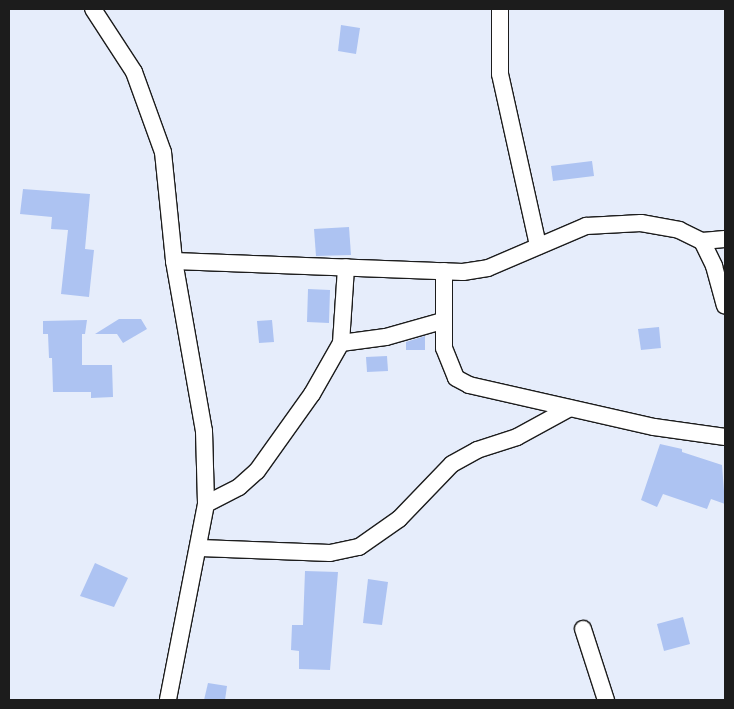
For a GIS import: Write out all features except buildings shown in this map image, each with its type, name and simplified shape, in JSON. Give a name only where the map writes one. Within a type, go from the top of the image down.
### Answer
[{"type":"street","points":[[93,9],[134,72],[163,152],[174,261],[204,431],[206,504],[200,548],[168,700]]},
{"type":"street","points":[[500,9],[500,74],[538,246]]},
{"type":"street","points":[[174,261],[444,271],[488,268],[586,226],[641,223],[679,230],[702,241],[725,239]]},
{"type":"street","points":[[702,241],[714,266],[725,306]]},
{"type":"street","points":[[206,504],[239,487],[257,471],[312,394],[341,342],[346,267]]},
{"type":"street","points":[[444,271],[442,321],[449,369],[456,378],[468,385],[570,408],[725,438]]},
{"type":"street","points":[[341,342],[386,337],[442,321]]},
{"type":"street","points":[[200,548],[330,553],[359,547],[399,519],[452,464],[477,450],[517,437],[570,408]]},
{"type":"street","points":[[583,629],[606,700]]},
{"type":"street","points":[[172,678],[182,700]]}]
